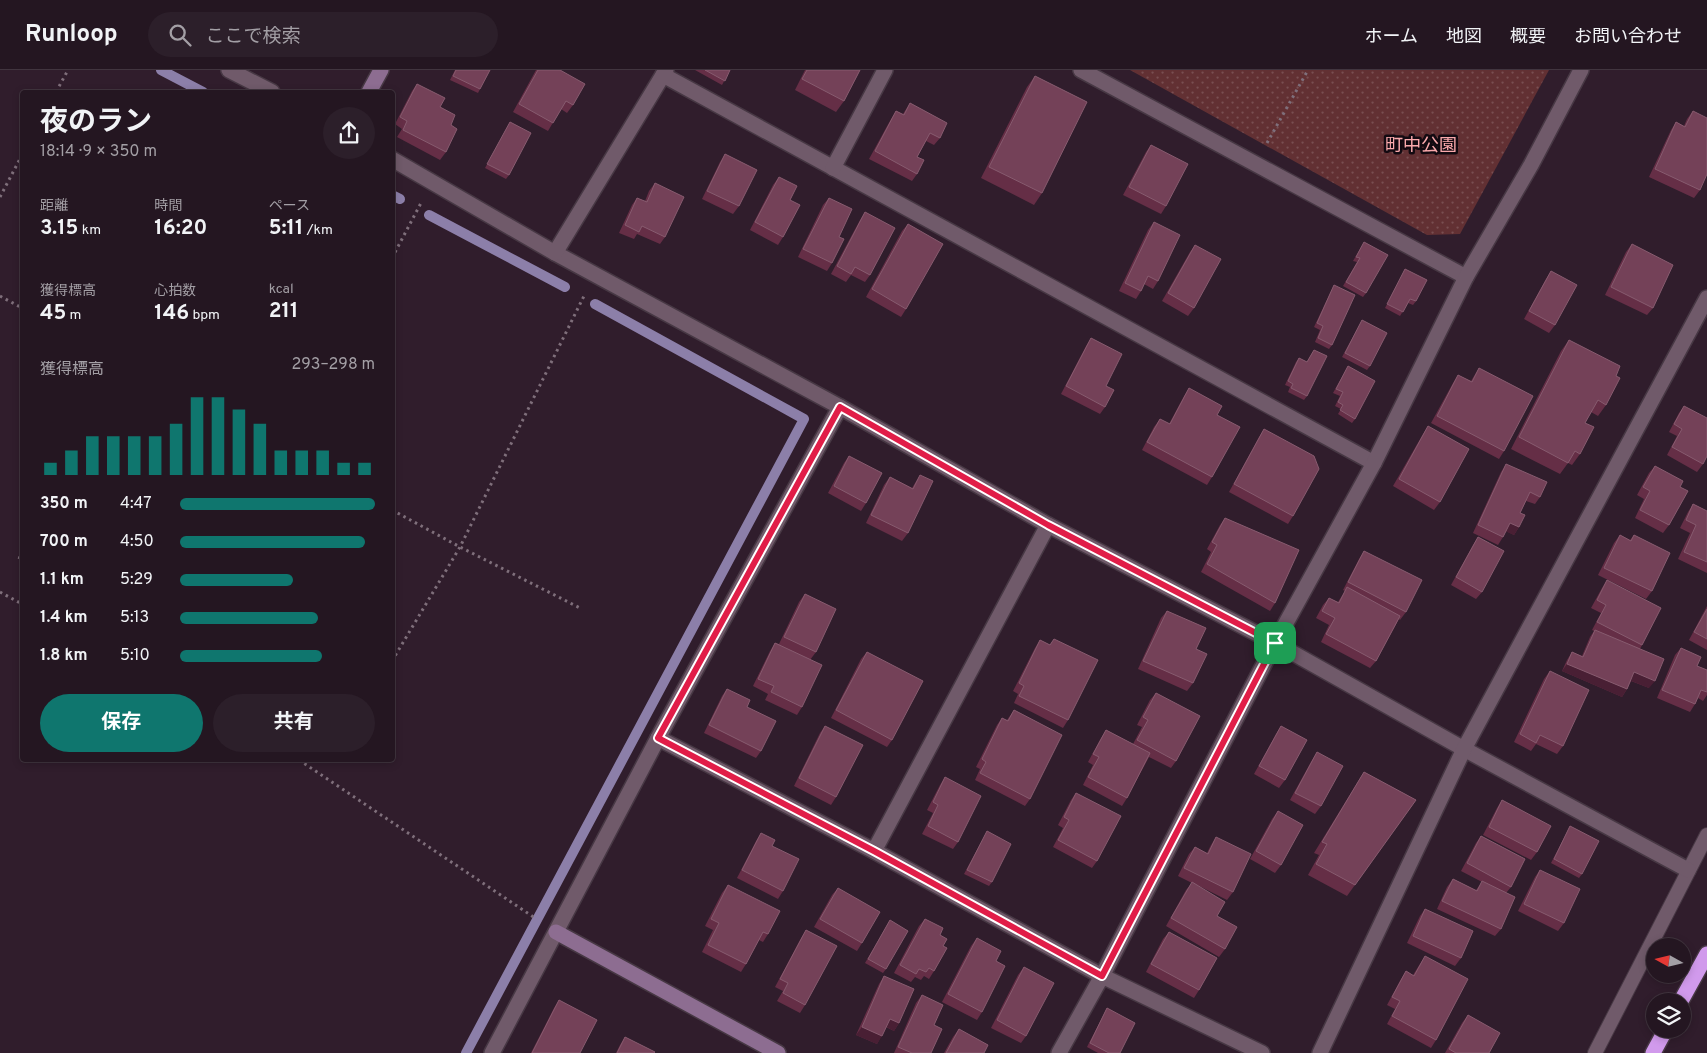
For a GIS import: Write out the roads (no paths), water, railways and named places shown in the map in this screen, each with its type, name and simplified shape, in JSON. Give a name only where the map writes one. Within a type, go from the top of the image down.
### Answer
[{"type":"highway","points":[[1685,993],[1707,954]]},
{"type":"highway","points":[[1653,1053],[1661,1038]]},
{"type":"street","points":[[229,70],[268,90]]},
{"type":"street","points":[[370,90],[381,70]]},
{"type":"street","points":[[833,168],[885,70]]},
{"type":"street","points":[[1081,70],[1466,277]]},
{"type":"street","points":[[1059,1053],[1102,976],[1275,643],[1374,462],[1466,277],[1531,165],[1581,70]]},
{"type":"street","points":[[555,253],[664,73],[833,168],[1374,462]]},
{"type":"street","points":[[395,161],[555,253],[840,407],[1048,525],[1275,643],[1688,870]]},
{"type":"street","points":[[1320,1053],[1464,748],[1707,298]]},
{"type":"street","points":[[492,1053],[658,738],[840,407]]},
{"type":"street","points":[[874,851],[1048,525]]},
{"type":"street","points":[[658,738],[874,851],[1102,976],[1262,1053]]},
{"type":"street","points":[[556,932],[778,1053]]},
{"type":"lane","points":[[1595,1053],[1707,835]]},
{"type":"waterway","points":[[161,70],[199,90]]},
{"type":"waterway","points":[[395,196],[400,199]]},
{"type":"waterway","points":[[429,215],[565,287]]},
{"type":"waterway","points":[[466,1053],[804,419],[595,304]]},
{"type":"park label","name":"町中公園","points":[[1421,145]]}]
